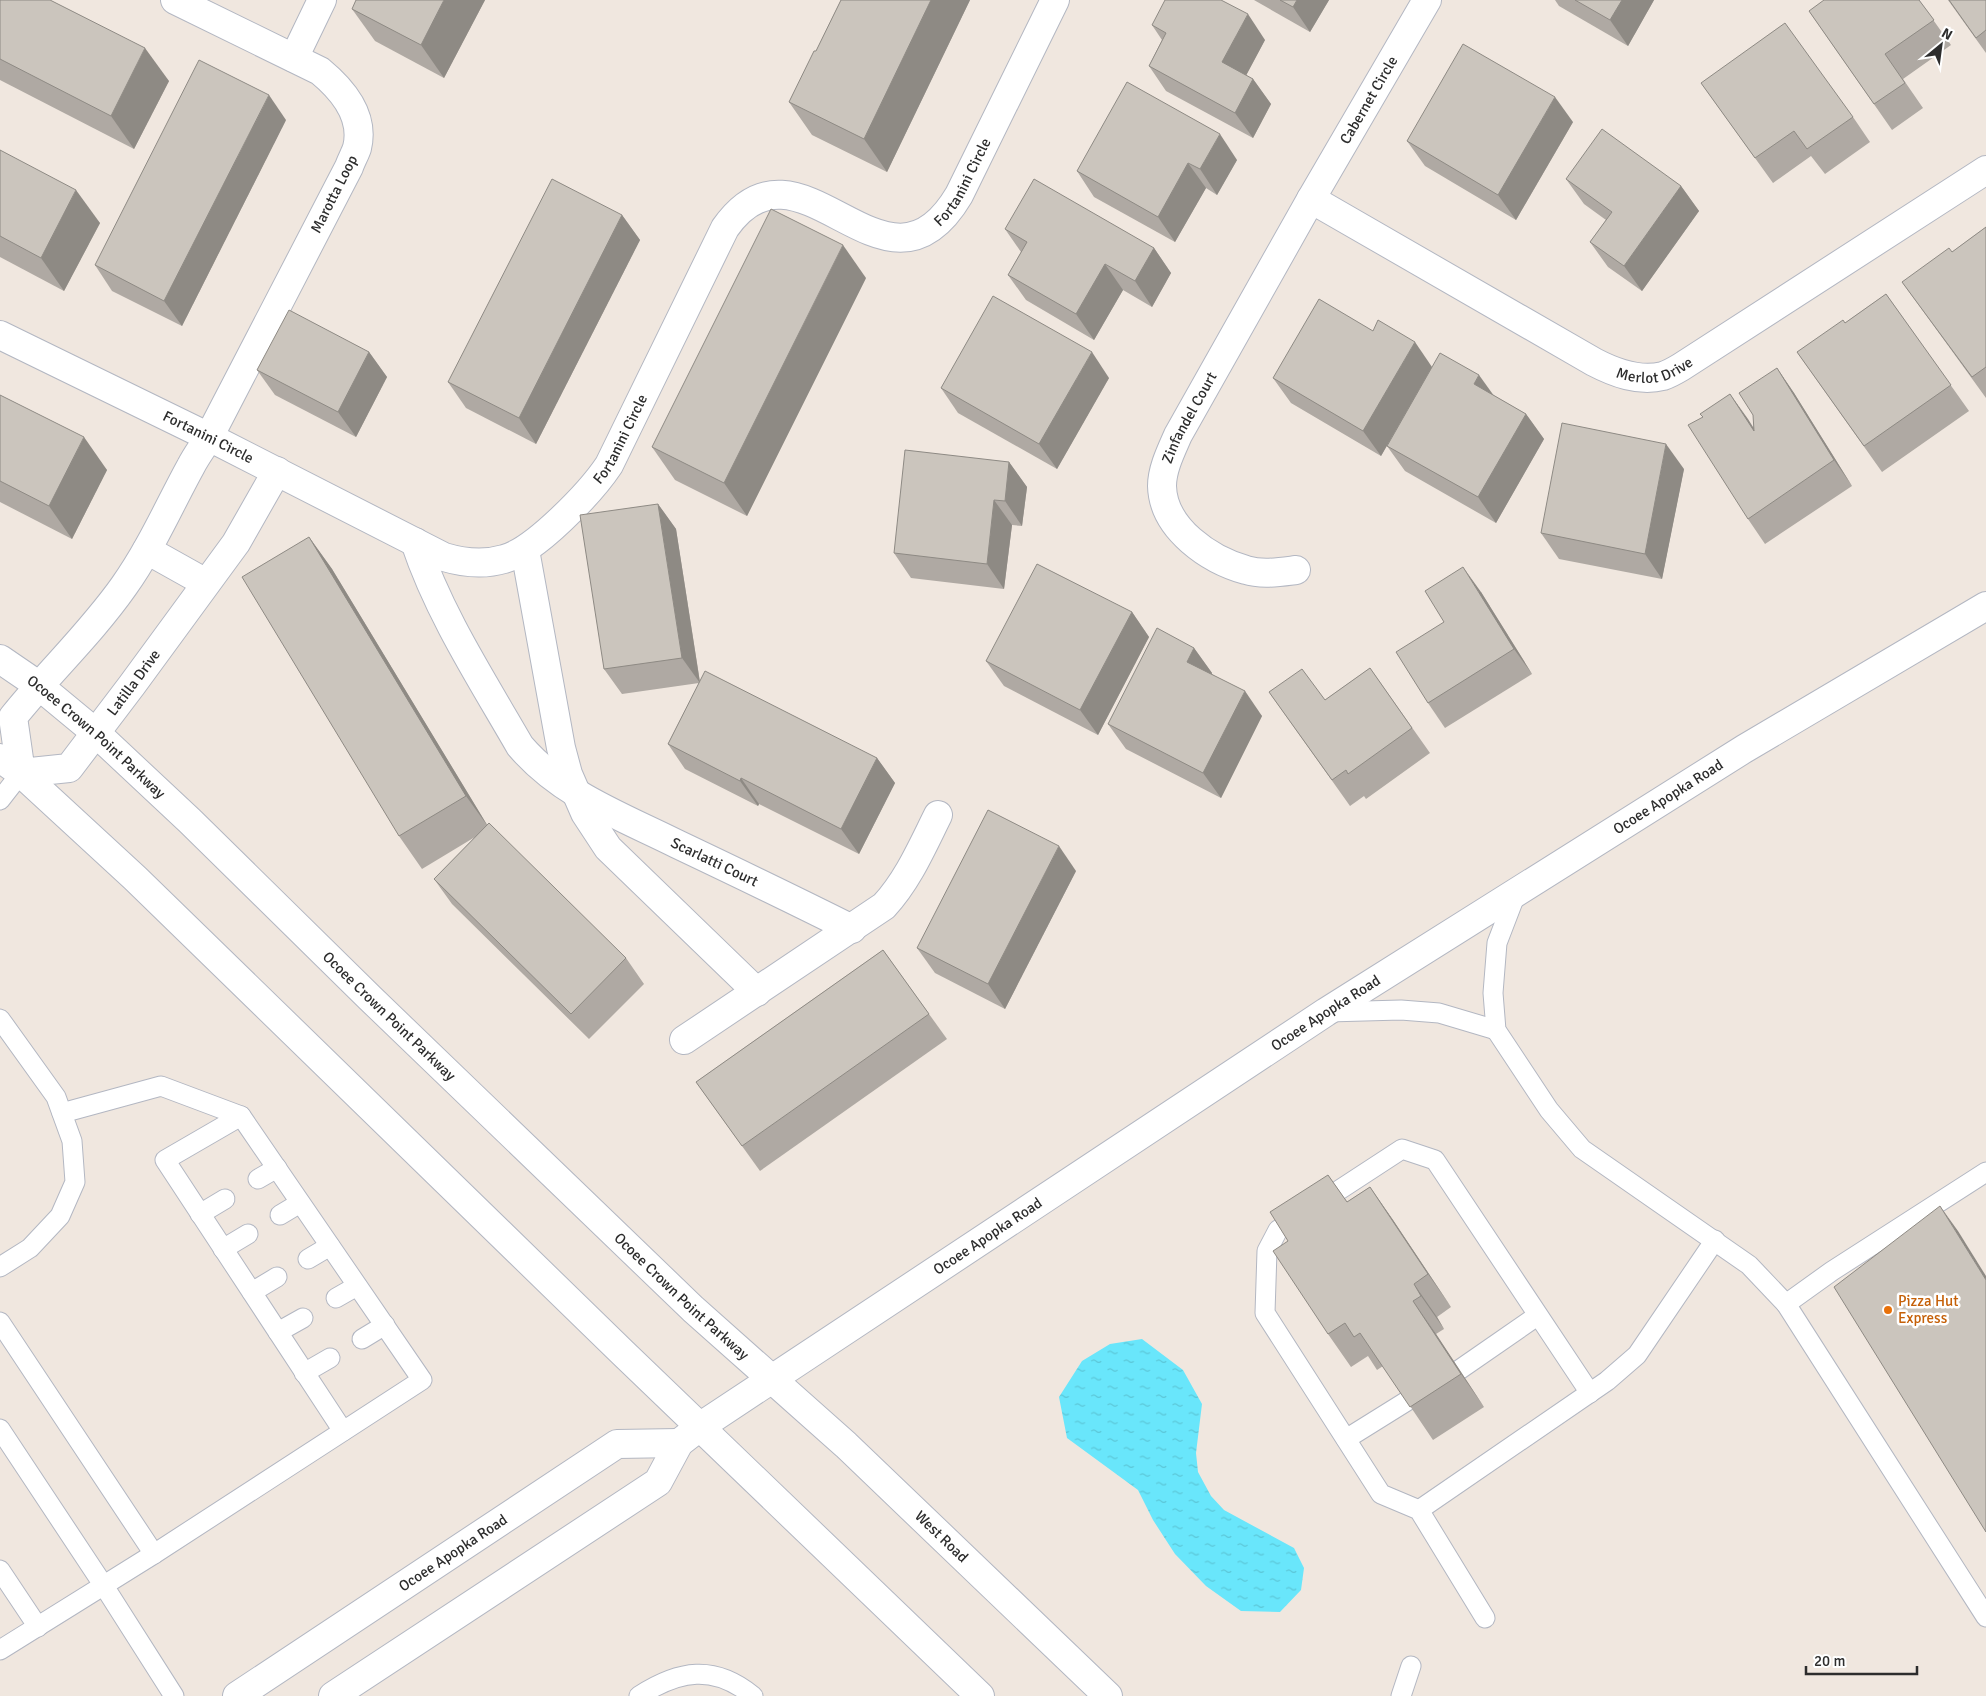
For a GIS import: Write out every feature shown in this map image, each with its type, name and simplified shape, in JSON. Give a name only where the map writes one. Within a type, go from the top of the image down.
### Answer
[{"type":"street","name":"Marotta Loop","points":[[175,0],[320,71],[338,85],[351,105],[358,124],[357,148],[349,167],[209,437]]},
{"type":"street","points":[[294,58],[322,0]]},
{"type":"street","name":"Fortanini Circle","points":[[0,335],[277,471],[444,557],[462,562],[482,563],[505,559],[525,550],[588,493],[609,466],[725,228],[734,215],[758,198],[776,195],[794,196],[812,202],[883,236],[904,238],[920,235],[936,225],[949,212],[959,195],[1055,0]]},
{"type":"street","name":"Cabernet Circle","points":[[1311,199],[1426,0]]},
{"type":"street","name":"Merlot Drive","points":[[1311,199],[1594,362],[1627,376],[1645,377],[1664,376],[1681,367],[1986,170]]},
{"type":"street","name":"Zinfandel Court","points":[[1296,570],[1272,573],[1248,571],[1224,562],[1200,548],[1182,531],[1167,509],[1162,486],[1167,460],[1178,435],[1311,199]]},
{"type":"street","points":[[209,437],[191,465],[147,550],[125,585],[101,618],[38,685],[13,717],[11,765],[135,878],[980,1696]]},
{"type":"street","name":"Latilla Drive","points":[[11,765],[69,768],[236,543],[277,471]]},
{"type":"street","name":"Scarlatti Court","points":[[415,542],[423,566],[449,622],[520,746],[536,764],[576,794],[852,929]]},
{"type":"street","points":[[147,550],[206,583]]},
{"type":"street","points":[[525,550],[561,748],[584,813],[608,848],[757,992]]},
{"type":"street","name":"Ocoee Apopka Road","points":[[333,1696],[658,1482],[679,1443],[701,1426],[1326,1012],[1744,749],[1986,606]]},
{"type":"street","name":"Ocoee Crown Point Parkway","points":[[0,658],[38,685],[96,733],[190,821],[384,1012],[693,1309],[773,1379]]},
{"type":"street","points":[[684,1040],[884,906],[907,877],[938,816]]},
{"type":"street","name":"West Road","points":[[773,1379],[846,1445],[1108,1696]]},
{"type":"street","name":"Ocoee Apopka Road","points":[[237,1696],[617,1444],[679,1443]]},
{"type":"lane","points":[[0,800],[11,765]]},
{"type":"lane","points":[[1518,891],[1497,943],[1492,993],[1496,1030],[1549,1110],[1582,1149],[1749,1265],[1786,1304],[1986,1617]]},
{"type":"lane","points":[[1326,1012],[1401,1010],[1439,1013],[1496,1030]]},
{"type":"lane","points":[[0,1019],[56,1097],[72,1141],[75,1182],[60,1216],[30,1248],[0,1267]]},
{"type":"lane","points":[[0,1650],[104,1586],[422,1380],[241,1116],[161,1086],[62,1113]]},
{"type":"lane","points":[[241,1116],[165,1160],[343,1431]]},
{"type":"lane","points":[[1485,1618],[1419,1510],[1381,1494],[1265,1313],[1267,1252],[1278,1230],[1402,1149],[1435,1160],[1590,1393]]},
{"type":"lane","points":[[258,1180],[277,1168]]},
{"type":"lane","points":[[1786,1304],[1832,1271],[1986,1172]]},
{"type":"lane","points":[[200,1214],[225,1199]]},
{"type":"lane","points":[[280,1215],[300,1203]]},
{"type":"lane","points":[[223,1249],[248,1234]]},
{"type":"lane","points":[[1419,1510],[1607,1382],[1637,1355],[1714,1240]]},
{"type":"lane","points":[[308,1258],[330,1246]]},
{"type":"lane","points":[[252,1292],[278,1277]]},
{"type":"lane","points":[[336,1298],[357,1286]]},
{"type":"lane","points":[[1459,1370],[1537,1316]]},
{"type":"lane","points":[[278,1332],[303,1318]]},
{"type":"lane","points":[[0,1322],[154,1554]]},
{"type":"lane","points":[[362,1339],[384,1325]]},
{"type":"lane","points":[[304,1373],[330,1358]]},
{"type":"lane","points":[[1346,1439],[1407,1401]]},
{"type":"lane","points":[[0,1430],[104,1586],[174,1696]]},
{"type":"lane","points":[[0,1570],[38,1627]]},
{"type":"lane","points":[[1401,1696],[1411,1666]]},
{"type":"lane","points":[[639,1696],[659,1683],[694,1673],[724,1677],[753,1696]]},
{"type":"water","points":[[1142,1339],[1183,1370],[1202,1404],[1196,1453],[1198,1472],[1211,1496],[1224,1510],[1294,1548],[1304,1568],[1301,1590],[1280,1612],[1241,1611],[1206,1586],[1175,1554],[1153,1520],[1138,1490],[1067,1438],[1059,1397],[1082,1361],[1110,1344]]},
{"type":"building","points":[[0,0],[50,0],[145,48],[111,116],[0,59]]},
{"type":"building","points":[[356,0],[444,0],[421,45],[352,9]]},
{"type":"building","points":[[841,0],[931,0],[864,139],[789,102]]},
{"type":"building","points":[[1165,0],[1221,0],[1248,14],[1222,62],[1253,79],[1235,113],[1149,66],[1166,33],[1152,25]]},
{"type":"building","points":[[1280,0],[1297,0],[1293,7]]},
{"type":"building","points":[[1575,0],[1622,0],[1610,20]]},
{"type":"building","points":[[1824,0],[1919,0],[1934,20],[1885,54],[1905,83],[1874,104],[1809,11]]},
{"type":"building","points":[[1949,0],[1986,0],[1986,30],[1976,38]]},
{"type":"building","points":[[1785,23],[1853,117],[1807,149],[1794,131],[1755,158],[1701,83]]},
{"type":"building","points":[[1463,44],[1555,97],[1498,195],[1407,141]]},
{"type":"building","points":[[199,60],[269,95],[164,301],[95,265]]},
{"type":"building","points":[[1127,82],[1220,134],[1200,169],[1188,163],[1158,217],[1077,171]]},
{"type":"building","points":[[1602,129],[1681,186],[1624,266],[1590,242],[1612,212],[1566,179]]},
{"type":"building","points":[[0,150],[76,190],[41,258],[0,236]]},
{"type":"building","points":[[552,179],[622,215],[519,418],[448,382]]},
{"type":"building","points":[[1034,179],[1154,248],[1135,281],[1105,264],[1076,314],[1008,275],[1027,242],[1005,229]]},
{"type":"building","points":[[771,209],[843,245],[724,483],[652,447]]},
{"type":"building","points":[[1986,227],[1986,367],[1972,377],[1902,282],[1949,248],[1952,252]]},
{"type":"building","points":[[1886,294],[1951,385],[1864,446],[1797,352],[1843,320],[1845,323]]},
{"type":"building","points":[[993,296],[1092,352],[1039,444],[941,388]]},
{"type":"building","points":[[1319,299],[1373,331],[1378,320],[1415,342],[1363,431],[1273,378]]},
{"type":"building","points":[[289,310],[369,352],[338,412],[257,370]]},
{"type":"building","points":[[1440,353],[1479,375],[1474,384],[1526,414],[1478,497],[1387,446]]},
{"type":"building","points":[[1777,368],[1834,460],[1748,519],[1688,425],[1703,417],[1700,414],[1730,394],[1754,431],[1753,415],[1739,393]]},
{"type":"building","points":[[0,395],[84,437],[49,506],[0,481]]},
{"type":"building","points":[[1562,423],[1666,444],[1645,554],[1541,533]]},
{"type":"building","points":[[905,450],[1009,462],[1005,501],[994,500],[987,564],[894,553]]},
{"type":"building","points":[[658,504],[682,658],[604,669],[580,515]]},
{"type":"building","points":[[309,537],[466,796],[399,836],[242,577]]},
{"type":"building","points":[[1037,564],[1132,612],[1080,710],[986,661]]},
{"type":"building","points":[[1463,567],[1514,649],[1428,703],[1396,652],[1444,622],[1425,591]]},
{"type":"building","points":[[1157,628],[1194,648],[1187,662],[1245,691],[1203,773],[1108,724]]},
{"type":"building","points":[[1370,668],[1412,728],[1348,774],[1346,770],[1332,780],[1269,692],[1302,669],[1325,700]]},
{"type":"building","points":[[705,671],[877,758],[841,829],[741,778],[740,781],[668,744]]},
{"type":"building","points":[[988,810],[1059,846],[988,984],[917,948]]},
{"type":"building","points":[[489,823],[626,958],[571,1014],[434,879]]},
{"type":"building","points":[[883,950],[929,1014],[742,1146],[696,1082]]},
{"type":"building","points":[[1328,1175],[1347,1202],[1370,1187],[1428,1274],[1414,1284],[1421,1296],[1413,1301],[1461,1374],[1410,1407],[1360,1333],[1354,1337],[1345,1323],[1328,1334],[1273,1251],[1288,1241],[1270,1212]]},
{"type":"building","points":[[1940,1206],[1986,1280],[1986,1532],[1834,1287]]},
{"type":"place","name":"Pizza Hut Express","points":[[1888,1310]]}]
